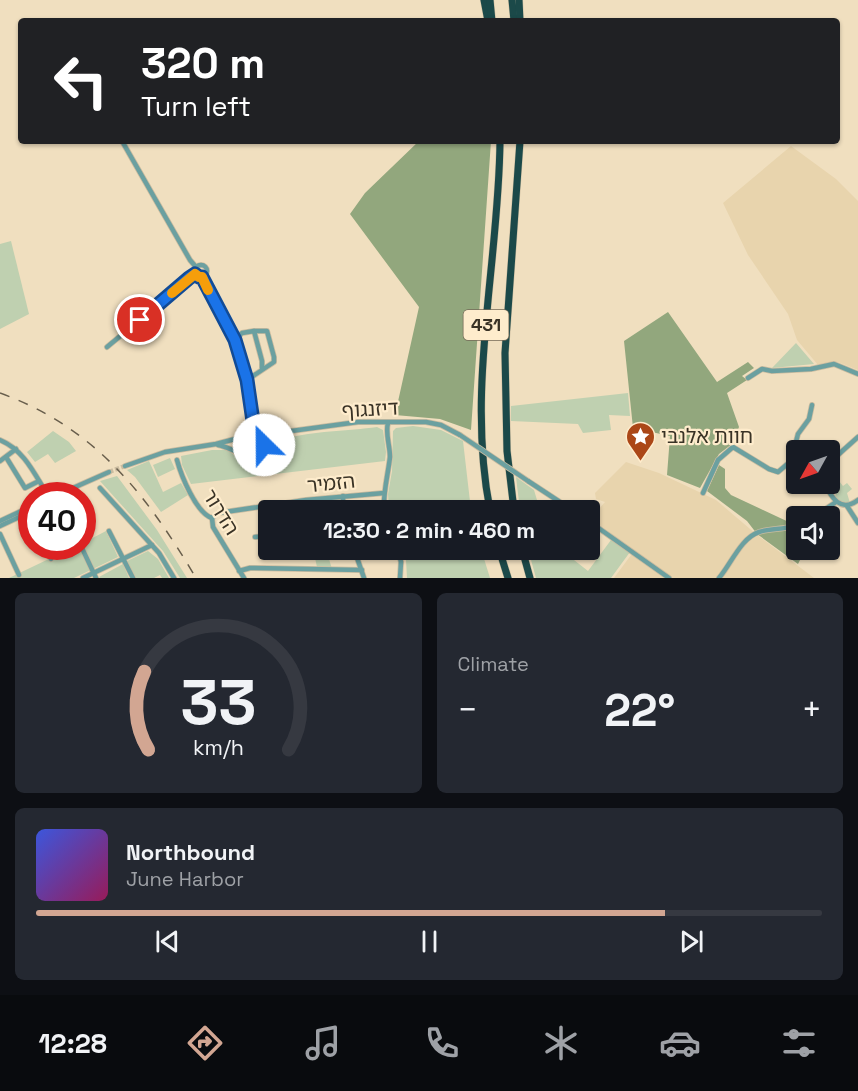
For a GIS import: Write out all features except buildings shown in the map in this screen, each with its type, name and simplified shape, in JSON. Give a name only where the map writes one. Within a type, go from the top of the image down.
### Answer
[{"type":"highway","points":[[484,0],[489,18]]},
{"type":"highway","points":[[490,0],[490,18]]},
{"type":"highway","points":[[512,0],[514,18]]},
{"type":"highway","points":[[519,0],[520,18]]},
{"type":"highway","name":"431","points":[[489,500],[483,457],[483,380],[500,144]]},
{"type":"highway","name":"431","points":[[513,500],[507,451],[505,353],[520,144]]},
{"type":"highway","points":[[502,560],[508,578]]},
{"type":"highway","points":[[525,560],[530,578]]},
{"type":"street","points":[[107,347],[195,274],[196,267],[124,144]]},
{"type":"street","points":[[196,267],[203,265],[207,269],[207,274],[202,277]]},
{"type":"street","points":[[195,274],[202,277],[235,340],[247,380],[258,436],[264,445]]},
{"type":"street","points":[[254,331],[262,368]]},
{"type":"street","points":[[235,340],[242,333],[267,331],[274,357],[273,362],[247,380]]},
{"type":"street","points":[[748,378],[762,369],[772,371],[810,369],[834,364],[858,374]]},
{"type":"street","points":[[797,440],[798,434],[809,419],[812,405]]},
{"type":"street","name":"דיזנגוף","points":[[235,440],[358,422],[426,422],[441,425],[460,435],[557,500]]},
{"type":"street","points":[[384,500],[390,454],[388,423]]},
{"type":"street","points":[[216,444],[227,446],[242,455],[258,452],[278,432]]},
{"type":"street","points":[[840,453],[858,437]]},
{"type":"street","points":[[0,440],[16,449],[27,461],[39,481],[25,488],[6,458]]},
{"type":"street","points":[[234,450],[235,440]]},
{"type":"street","points":[[125,465],[165,452],[235,440]]},
{"type":"street","points":[[703,492],[715,466],[733,447],[774,471],[778,472],[786,467]]},
{"type":"street","points":[[0,460],[16,449]]},
{"type":"street","name":"הדרור","points":[[177,460],[183,480],[204,514],[212,518],[213,527],[244,578]]},
{"type":"street","points":[[88,482],[109,472]]},
{"type":"street","points":[[100,488],[152,545],[165,561],[174,578]]},
{"type":"street","name":"הזמיר","points":[[319,500],[384,493]]},
{"type":"street","points":[[831,494],[836,502],[847,506],[858,523]]},
{"type":"street","points":[[847,506],[858,500]]},
{"type":"street","points":[[830,506],[836,502]]},
{"type":"street","name":"הזמיר","points":[[212,518],[218,513],[258,509]]},
{"type":"street","points":[[0,521],[18,513]]},
{"type":"street","points":[[0,525],[18,517]]},
{"type":"street","points":[[719,578],[750,537],[762,531],[786,528]]},
{"type":"street","points":[[600,529],[669,578]]},
{"type":"street","points":[[109,531],[133,578]]},
{"type":"street","points":[[0,534],[20,575]]},
{"type":"street","points":[[83,578],[95,575],[152,545]]},
{"type":"street","points":[[88,560],[95,575]]},
{"type":"street","points":[[358,560],[364,578]]},
{"type":"street","points":[[400,578],[401,560]]},
{"type":"street","points":[[239,571],[250,568],[362,570]]},
{"type":"shaded area","points":[[791,146],[836,179],[858,201],[858,370],[838,362],[818,365],[797,340],[788,314],[748,255],[723,203]]},
{"type":"shaded area","points":[[626,462],[659,473],[716,500],[786,557],[786,560],[790,560],[814,578],[614,578],[634,551],[600,525],[600,508],[605,502],[596,499],[595,493]]},
{"type":"green space","points":[[416,144],[491,144],[471,430],[440,419],[395,415],[419,307],[350,214],[365,193]]},
{"type":"green space","points":[[11,241],[29,314],[0,329],[0,244]]},
{"type":"green space","points":[[668,312],[717,382],[748,362],[754,368],[742,376],[747,380],[727,393],[739,427],[732,444],[719,454],[700,488],[667,475],[670,436],[633,428],[624,341]]},
{"type":"green space","points":[[796,343],[814,364],[772,368]]},
{"type":"green space","points":[[628,393],[630,416],[609,415],[611,430],[583,433],[578,424],[511,421],[511,406]]},
{"type":"green space","points":[[413,426],[441,430],[463,441],[470,500],[388,500],[393,431],[396,428]]},
{"type":"green space","points":[[377,427],[383,430],[385,461],[191,484],[182,465],[181,456],[212,450],[229,450],[238,457],[252,457],[279,441],[295,436]]},
{"type":"green space","points":[[53,431],[69,442],[76,451],[55,463],[48,454],[35,462],[27,452]]},
{"type":"green space","points":[[170,458],[175,469],[158,477],[153,465]]},
{"type":"green space","points":[[149,461],[163,492],[181,483],[188,495],[161,512],[135,477],[127,470]]},
{"type":"green space","points":[[719,465],[725,469],[725,488],[731,495],[786,521],[786,526],[768,531],[786,530],[786,555],[757,534],[747,521],[707,491]]},
{"type":"green space","points":[[117,476],[157,530],[187,578],[180,578],[163,551],[100,481]]},
{"type":"green space","points":[[516,477],[534,490],[537,500],[519,500]]},
{"type":"green space","points":[[840,482],[843,486],[847,483],[852,489],[847,493],[850,503],[842,503],[835,497],[836,494],[840,494]]},
{"type":"green space","points":[[106,531],[118,557],[74,578],[9,578],[47,560],[96,560],[96,536]]},
{"type":"green space","points":[[611,540],[630,552],[611,578],[536,578],[531,560],[574,560],[588,571],[596,560],[600,560],[600,555]]},
{"type":"green space","points":[[148,551],[158,559],[169,578],[162,578],[160,575],[154,578],[136,578],[127,561]]},
{"type":"green space","points":[[315,560],[329,560],[332,569],[317,567]]},
{"type":"green space","points":[[406,560],[484,560],[490,578],[407,578]]},
{"type":"green space","points":[[123,564],[129,578],[99,577]]},
{"type":"tunnel","points":[[109,472],[125,466]]},
{"type":"railway","points":[[0,393],[64,425],[115,467],[158,519],[196,578]]},
{"type":"slow traffic","points":[[172,293],[195,274],[202,277],[208,290]]},
{"type":"place","name":"חוות אלנבי","points":[[640,462]]},
{"type":"route","points":[[140,320],[189,278],[195,274],[202,277],[235,340],[247,380],[255,435],[262,438],[264,445]]}]
